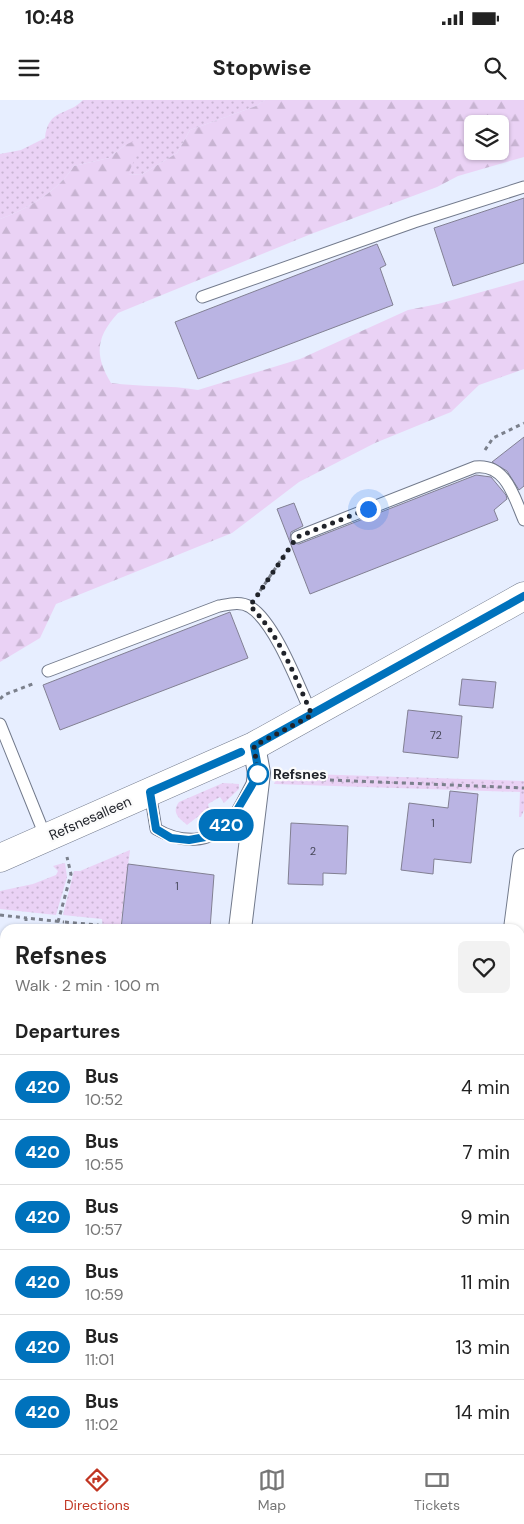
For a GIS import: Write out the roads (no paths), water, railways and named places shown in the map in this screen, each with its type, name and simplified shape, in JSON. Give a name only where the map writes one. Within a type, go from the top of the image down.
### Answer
[{"type":"street","name":"Refsnesalleen","points":[[0,858],[254,746],[524,596]]},
{"type":"street","points":[[241,924],[259,773],[254,746]]},
{"type":"street","points":[[515,924],[524,860]]},
{"type":"lane","points":[[202,297],[414,222],[524,187]]},
{"type":"lane","points":[[297,537],[475,467],[483,466],[492,468],[504,478],[524,520]]},
{"type":"lane","points":[[48,672],[220,606],[237,603],[250,606],[264,619],[281,647],[312,715]]},
{"type":"lane","points":[[0,724],[46,838]]},
{"type":"lane","points":[[150,792],[156,829],[171,838],[189,840],[211,836],[230,822],[259,773]]},
{"type":"place","name":"Refsnes","points":[[258,774]]}]
